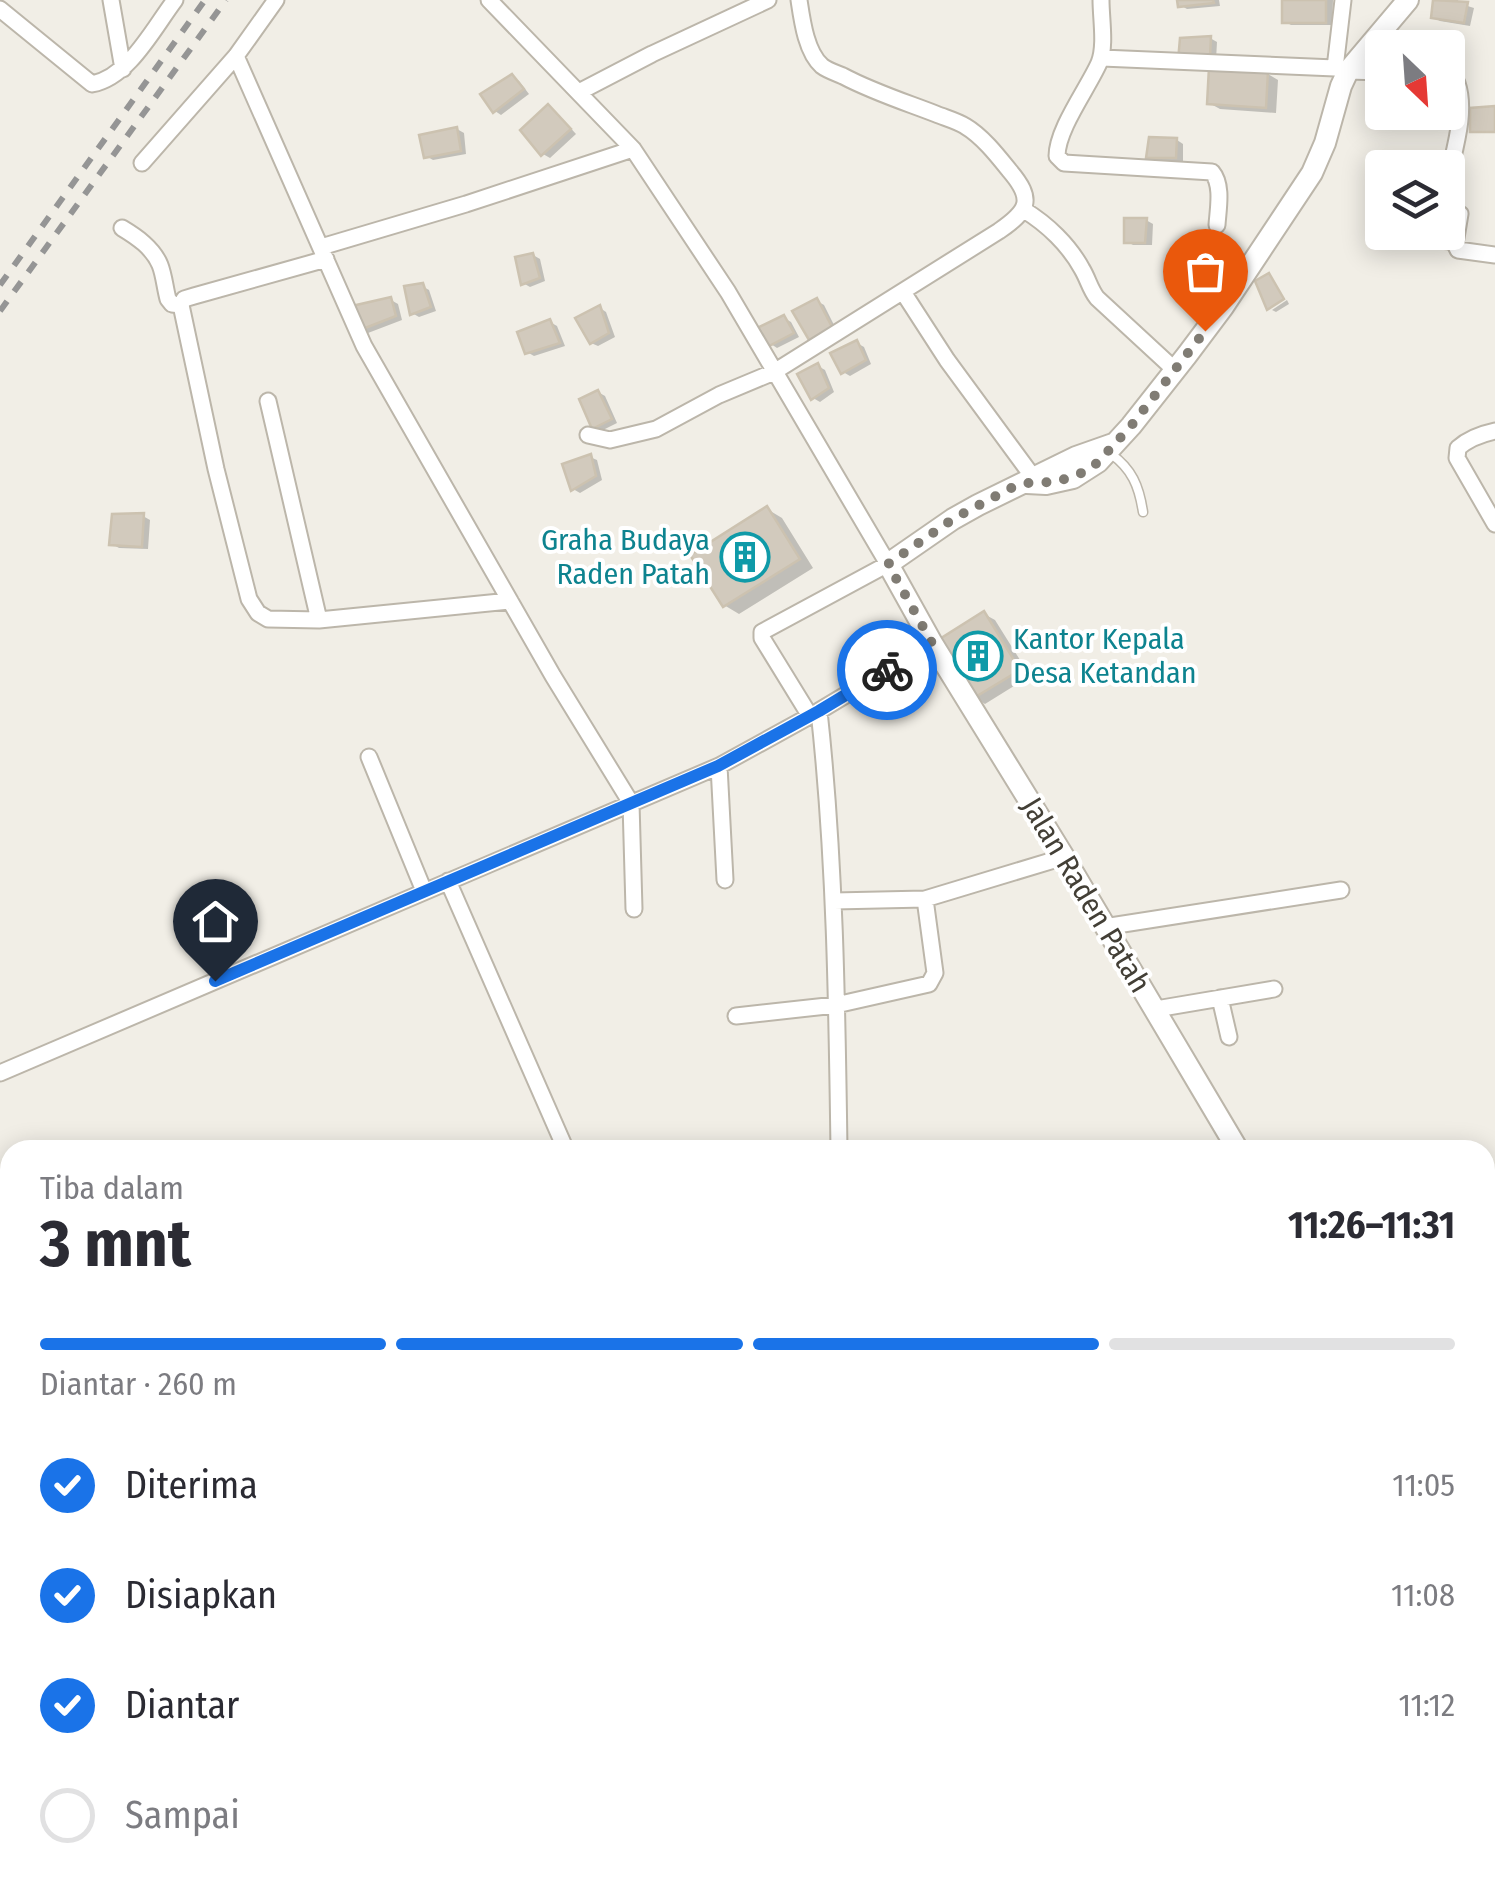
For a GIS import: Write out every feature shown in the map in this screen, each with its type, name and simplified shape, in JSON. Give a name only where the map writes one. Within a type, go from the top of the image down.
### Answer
[{"type":"street","points":[[111,0],[123,69]]},
{"type":"street","points":[[0,9],[92,84],[106,82],[123,69],[175,0]]},
{"type":"street","points":[[142,162],[236,56],[276,0]]},
{"type":"street","points":[[489,0],[633,149],[728,292],[888,564]]},
{"type":"street","points":[[579,92],[768,0]]},
{"type":"street","points":[[588,435],[610,440],[656,429],[719,395],[774,372],[999,232],[1024,210],[1020,183],[966,127],[872,92],[821,65],[806,35],[800,0]]},
{"type":"street","points":[[1101,0],[1102,58],[1057,148],[1060,160],[1212,172],[1217,177],[1218,225]]},
{"type":"street","points":[[839,1140],[834,902],[827,786],[814,714],[762,638],[762,632],[888,564],[953,519],[1076,457],[1110,448],[1131,426],[1223,307],[1312,173],[1341,86],[1343,0]]},
{"type":"street","points":[[1342,69],[1408,0]]},
{"type":"street","points":[[236,56],[364,346],[631,803],[634,909]]},
{"type":"street","points":[[1102,58],[1365,71]]},
{"type":"street","points":[[510,601],[319,620],[268,619],[258,613],[249,599],[216,468],[181,305],[184,299],[633,149]]},
{"type":"street","points":[[1024,210],[1061,241],[1081,266],[1097,298],[1176,370]]},
{"type":"street","points":[[122,228],[153,254],[160,265],[168,299],[181,305]]},
{"type":"street","points":[[1458,250],[1495,254]]},
{"type":"street","points":[[903,292],[1029,480]]},
{"type":"street","points":[[268,401],[319,620]]},
{"type":"street","points":[[1495,431],[1465,441],[1458,448],[1457,458],[1495,524]]},
{"type":"street","name":"Jalan Raden Patah","points":[[888,564],[1232,1140]]},
{"type":"street","points":[[0,1072],[718,766],[932,643]]},
{"type":"street","points":[[368,757],[424,891]]},
{"type":"street","points":[[718,766],[725,880]]},
{"type":"street","points":[[834,902],[925,899],[1064,856]]},
{"type":"street","points":[[448,881],[562,1140]]},
{"type":"street","points":[[1104,926],[1341,890]]},
{"type":"street","points":[[736,1016],[836,1005],[930,984],[936,974],[925,899]]},
{"type":"street","points":[[1156,1009],[1274,989]]},
{"type":"street","points":[[1220,998],[1229,1037]]},
{"type":"lane","points":[[1110,448],[1127,466],[1143,512]]},
{"type":"building","points":[[1177,0],[1213,0],[1214,3],[1178,7]]},
{"type":"building","points":[[1282,0],[1326,0],[1326,23],[1282,23]]},
{"type":"building","points":[[1433,0],[1468,2],[1464,23],[1431,18]]},
{"type":"building","points":[[1211,36],[1210,57],[1178,61],[1180,38]]},
{"type":"building","points":[[1209,67],[1268,71],[1266,108],[1207,104]]},
{"type":"building","points":[[512,74],[524,89],[493,113],[480,94]]},
{"type":"building","points":[[548,104],[571,129],[541,156],[520,130]]},
{"type":"building","points":[[1495,106],[1495,132],[1470,132],[1470,108]]},
{"type":"building","points":[[457,127],[461,151],[424,158],[419,135]]},
{"type":"building","points":[[1149,137],[1177,138],[1176,158],[1146,158]]},
{"type":"building","points":[[1124,218],[1147,218],[1145,243],[1124,243]]},
{"type":"building","points":[[533,253],[540,278],[521,285],[515,257]]},
{"type":"building","points":[[1269,273],[1284,299],[1267,310],[1255,281]]},
{"type":"building","points":[[423,283],[431,307],[410,315],[404,286]]},
{"type":"building","points":[[391,297],[396,316],[360,330],[352,306]]},
{"type":"building","points":[[817,298],[832,327],[809,340],[792,311]]},
{"type":"building","points":[[600,305],[609,333],[590,344],[575,318]]},
{"type":"building","points":[[784,315],[794,333],[769,346],[757,328]]},
{"type":"building","points":[[550,319],[560,343],[525,354],[517,332]]},
{"type":"building","points":[[857,340],[866,360],[841,374],[830,353]]},
{"type":"building","points":[[818,363],[829,388],[811,400],[797,374]]},
{"type":"building","points":[[598,390],[612,419],[592,429],[579,399]]},
{"type":"building","points":[[591,454],[596,476],[571,491],[562,464]]},
{"type":"building","name":"Graha Budaya Raden Patah","points":[[767,506],[800,559],[723,607],[690,555]]},
{"type":"building","points":[[144,513],[142,547],[109,545],[112,514]]},
{"type":"building","name":"Kantor Kepala Desa Ketandan","points":[[984,611],[1020,670],[972,699],[935,642]]},
{"type":"railway","points":[[0,285],[205,0]]},
{"type":"railway","points":[[0,311],[226,0]]},
{"type":"way so far","points":[[887,670],[932,643],[888,564],[953,519],[1011,488],[1056,482],[1087,471],[1131,426],[1205,331]]},
{"type":"place","name":"Graha Budaya Raden Patah","points":[[745,557]]},
{"type":"place","name":"Kantor Kepala Desa Ketandan","points":[[978,656]]},
{"type":"route","points":[[215,981],[718,766],[887,670]]}]
